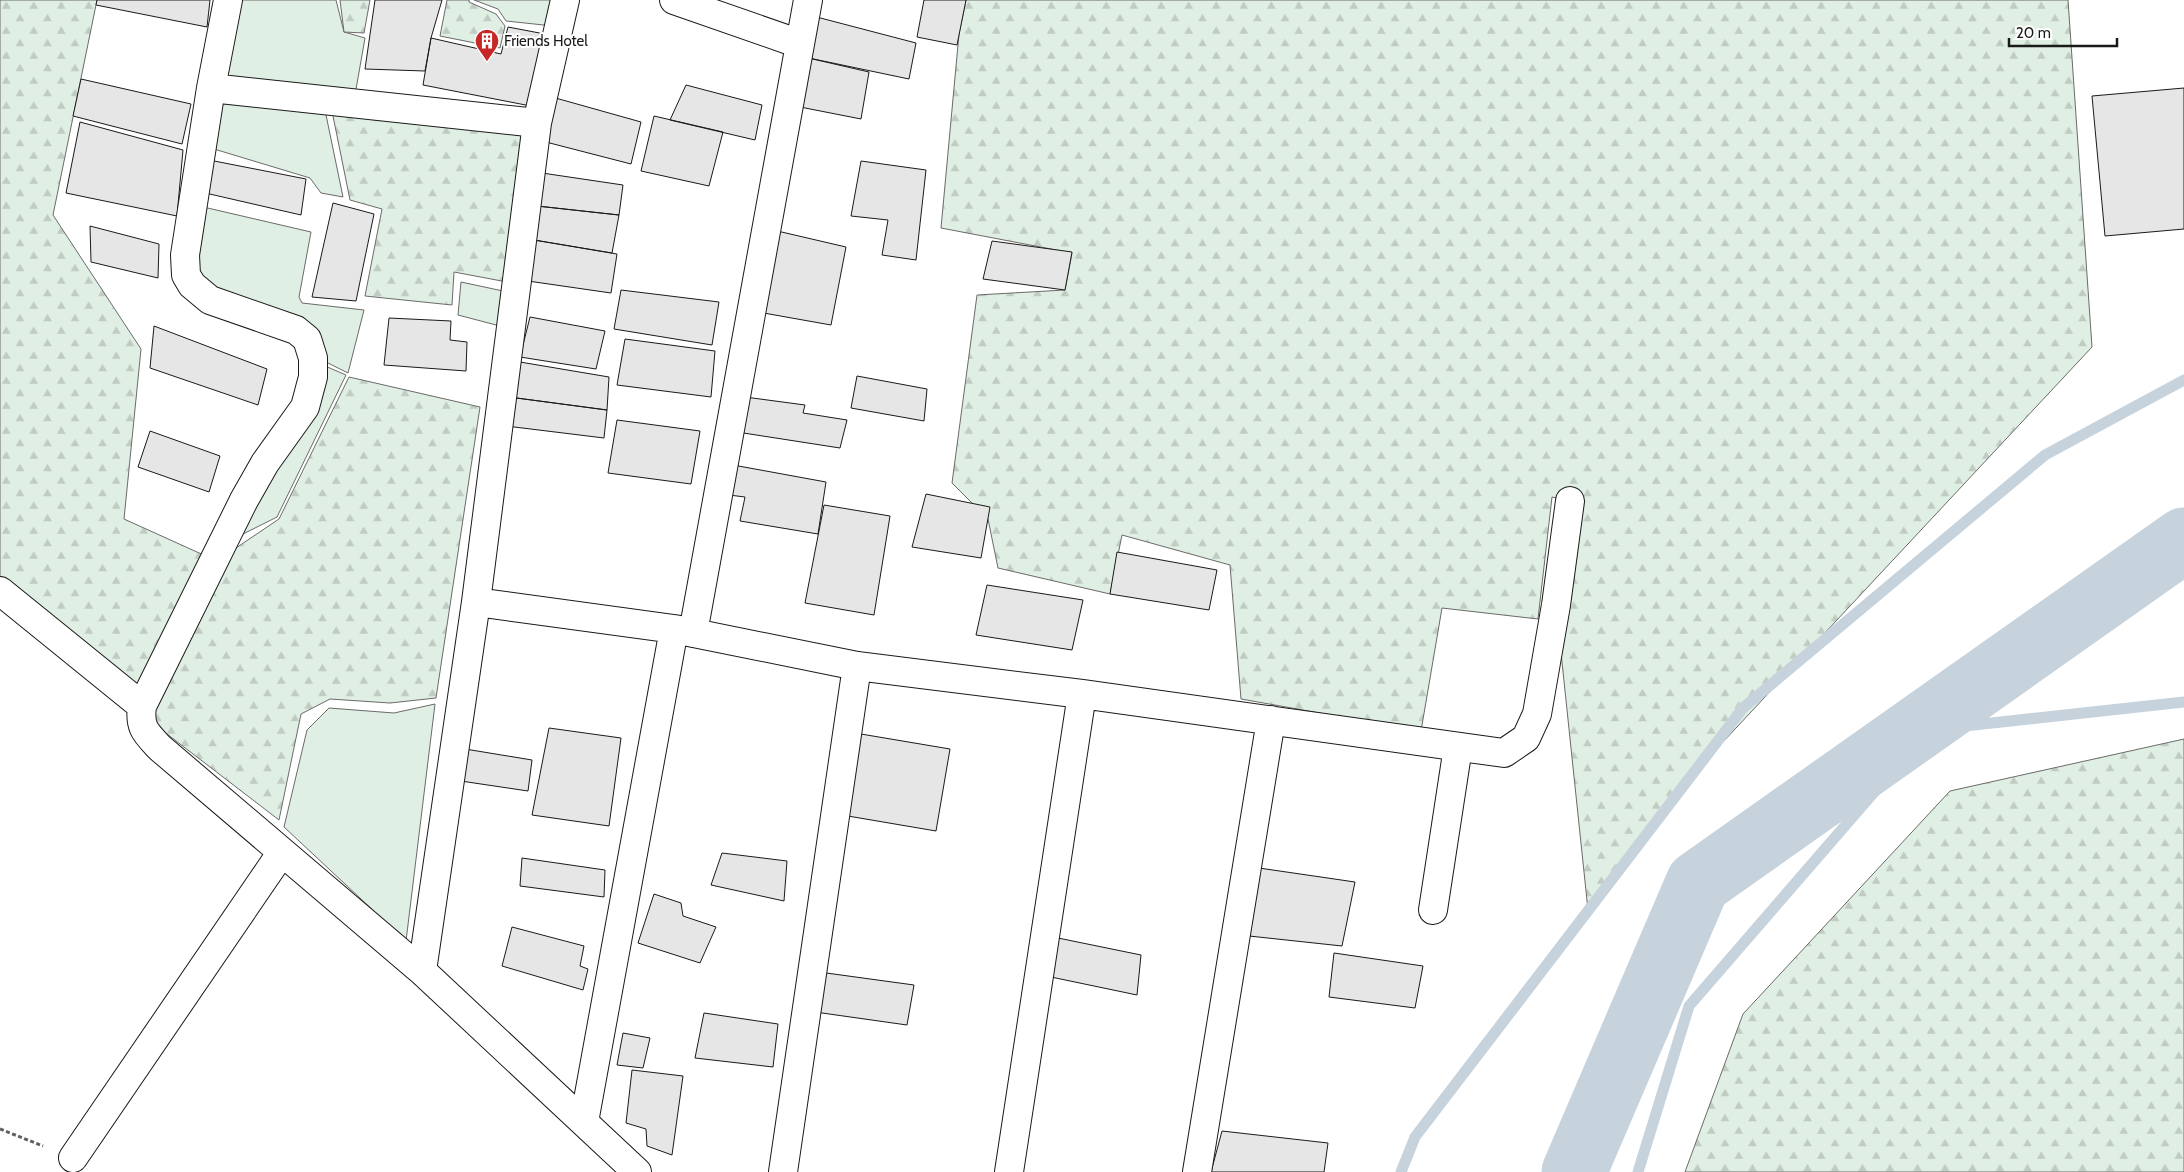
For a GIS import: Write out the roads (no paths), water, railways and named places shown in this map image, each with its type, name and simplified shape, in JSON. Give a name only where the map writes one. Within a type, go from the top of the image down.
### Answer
[{"type":"street","points":[[228,0],[211,88],[185,255],[186,274],[192,285],[210,300],[296,330],[306,340],[314,358],[313,377],[305,407],[265,463],[244,500],[142,706],[140,718],[142,728],[160,748],[422,971],[637,1172]]},
{"type":"street","points":[[422,971],[476,602],[537,123],[565,0]]},
{"type":"street","points":[[674,0],[800,44]]},
{"type":"street","points":[[584,1122],[684,631],[808,0]]},
{"type":"street","points":[[211,88],[537,123]]},
{"type":"street","points":[[476,602],[684,631],[857,666],[1082,694],[1504,753],[1526,738],[1537,714],[1556,605],[1570,501]]},
{"type":"street","points":[[0,592],[142,706]]},
{"type":"street","points":[[783,1172],[857,666]]},
{"type":"street","points":[[1009,1172],[1082,694]]},
{"type":"street","points":[[1197,1172],[1271,720]]},
{"type":"street","points":[[1433,910],[1458,747]]},
{"type":"street","points":[[73,1158],[282,852]]},
{"type":"waterway","points":[[1401,1172],[1415,1137],[1743,708],[2045,455],[2184,380]]},
{"type":"waterway","points":[[1574,1172],[1698,883],[2184,540]]},
{"type":"waterway","points":[[1638,1172],[1689,1006],[1928,730],[2184,702]]},
{"type":"place","name":"Friends Hotel","points":[[487,62]]}]
